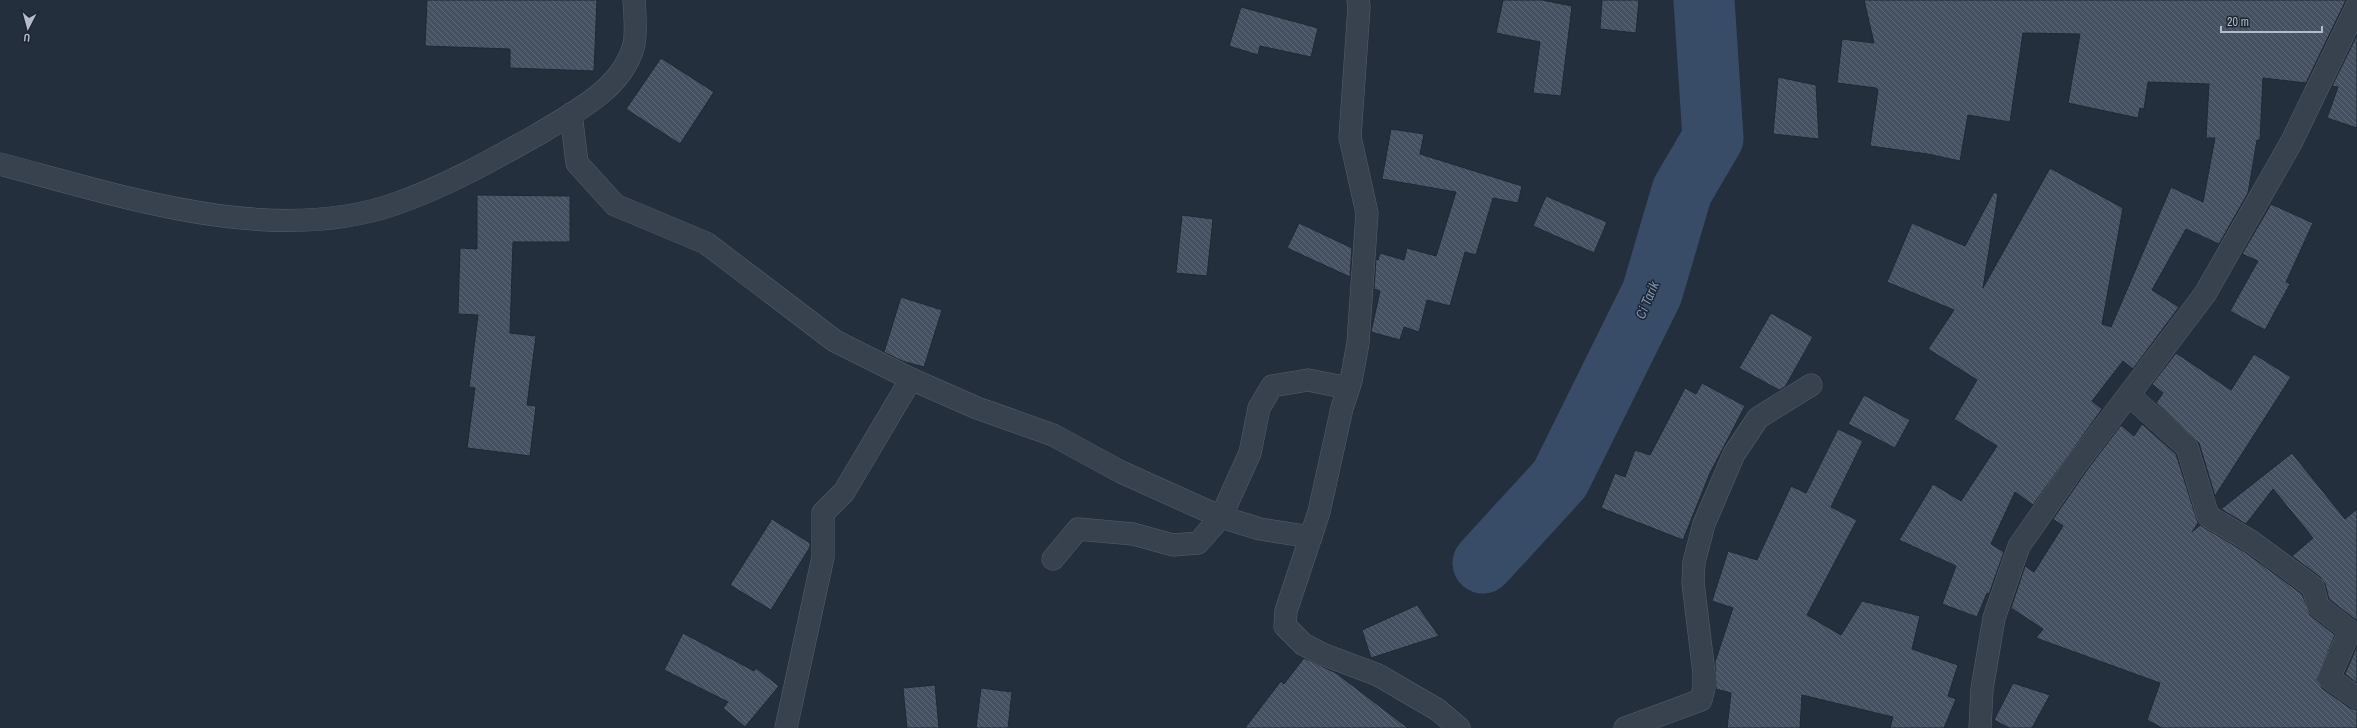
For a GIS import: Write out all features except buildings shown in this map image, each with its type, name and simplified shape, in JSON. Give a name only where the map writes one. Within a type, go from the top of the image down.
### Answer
[{"type":"street","points":[[0,164],[143,202],[236,217],[284,222],[345,217],[393,205],[450,183],[596,99],[619,74],[634,48],[634,0]]},
{"type":"street","points":[[1358,0],[1359,7],[1350,137],[1367,213],[1358,343],[1319,512],[1286,611],[1286,626],[1303,644],[1322,654],[1378,675],[1438,710],[1459,728]]},
{"type":"street","points":[[1980,728],[1982,689],[1994,618],[2018,546],[2077,464],[2205,294],[2292,141],[2357,6]]},
{"type":"street","points":[[571,114],[577,163],[615,206],[706,243],[835,341],[911,379],[976,408],[1053,435],[1121,472],[1222,517],[1260,529],[1311,537]]},
{"type":"street","points":[[786,728],[823,557],[823,513],[844,492],[911,379]]},
{"type":"street","points":[[1053,559],[1078,529],[1133,534],[1173,545],[1198,543],[1222,517],[1250,453],[1259,408],[1272,386],[1308,380],[1348,388]]},
{"type":"street","points":[[1625,728],[1701,700],[1704,688],[1704,674],[1694,576],[1694,562],[1704,524],[1734,454],[1758,418],[1811,385]]},
{"type":"street","points":[[2129,395],[2187,447],[2208,516],[2252,542],[2313,587],[2318,606],[2350,631],[2329,678],[2357,698]]},
{"type":"waterway","name":"Ci Tarik","points":[[1483,563],[1560,479],[1652,293],[1682,191],[1713,138],[1704,0]]}]
